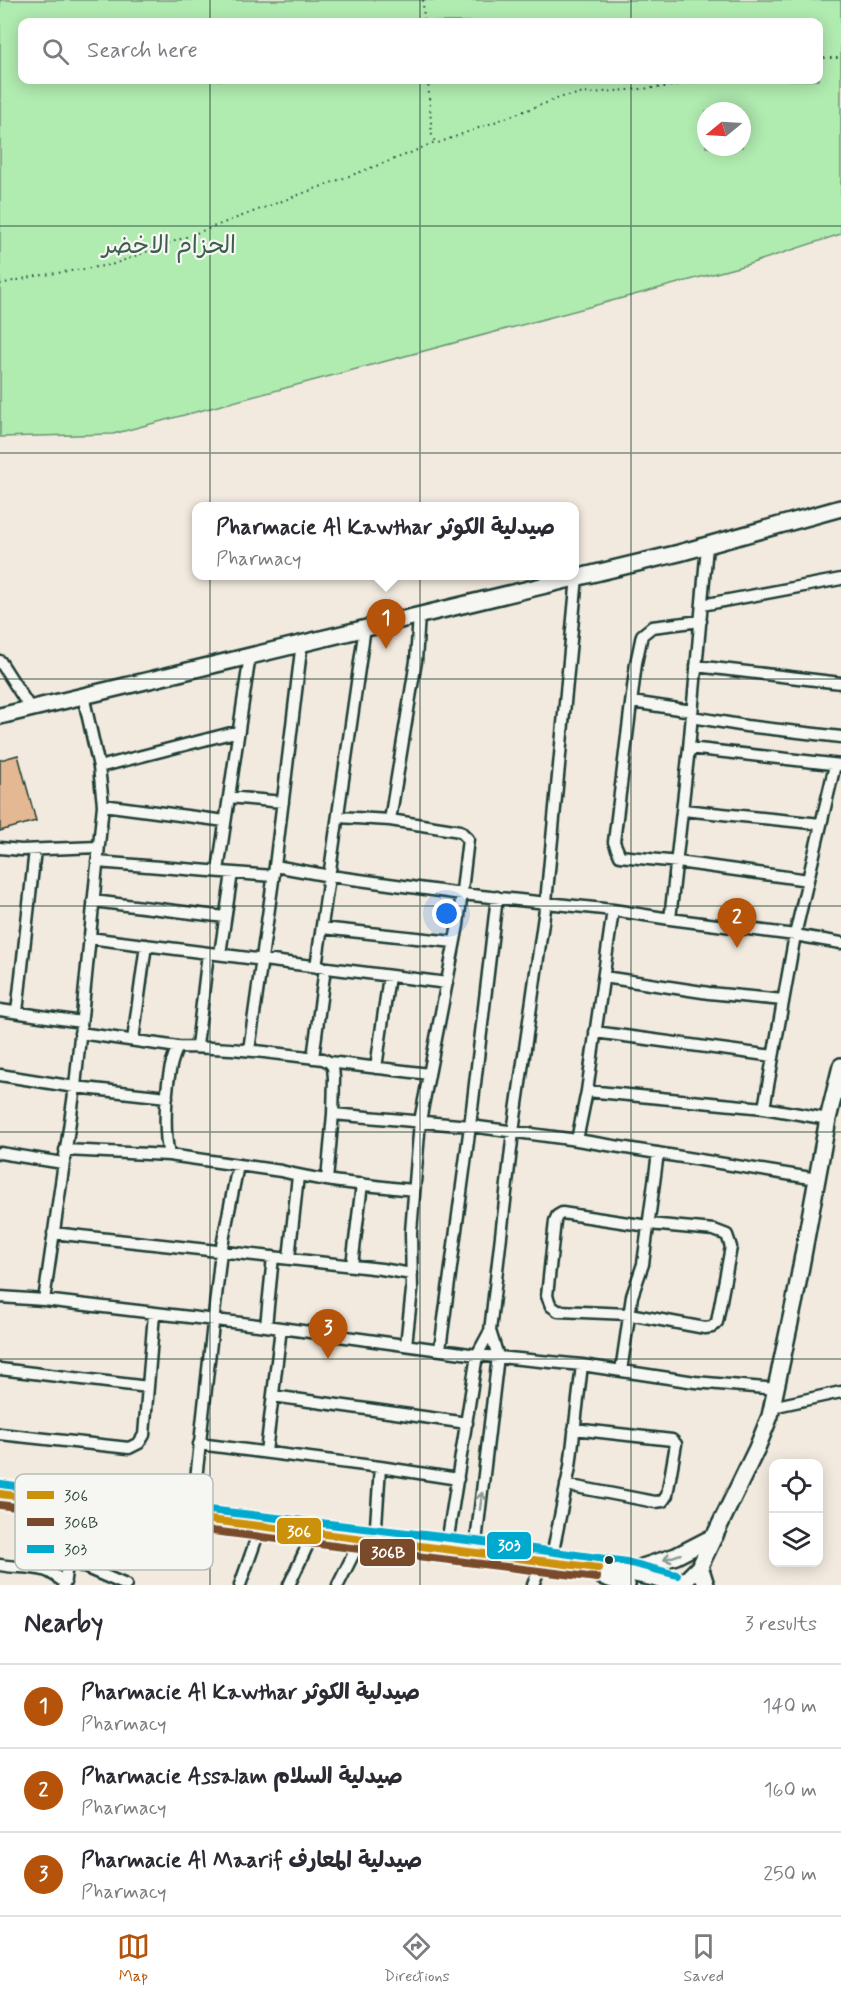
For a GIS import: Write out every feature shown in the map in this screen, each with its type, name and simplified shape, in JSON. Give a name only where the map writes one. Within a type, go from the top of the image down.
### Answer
[{"type":"street","points":[[579,577],[707,546],[841,508]]},
{"type":"street","points":[[670,919],[678,862],[707,546]]},
{"type":"street","points":[[702,605],[841,579]]},
{"type":"street","points":[[0,716],[565,580]]},
{"type":"street","points":[[446,1552],[477,1355],[490,1331],[513,1132],[546,902],[577,580]]},
{"type":"street","points":[[390,820],[416,661],[419,615]]},
{"type":"street","points":[[701,621],[652,627],[642,635],[614,842],[620,856],[808,880]]},
{"type":"street","points":[[313,1058],[322,928],[365,627]]},
{"type":"street","points":[[249,1050],[302,642]]},
{"type":"street","points":[[218,871],[250,655]]},
{"type":"street","points":[[0,661],[30,708]]},
{"type":"street","points":[[696,666],[841,683]]},
{"type":"street","points":[[44,1300],[75,1087],[103,805],[99,767],[83,695]]},
{"type":"street","points":[[632,702],[746,726],[841,737]]},
{"type":"street","points":[[99,767],[239,731]]},
{"type":"street","points":[[689,748],[838,765],[821,824],[795,934],[764,1108]]},
{"type":"street","points":[[229,797],[283,802]]},
{"type":"street","points":[[103,805],[225,821]]},
{"type":"street","points":[[683,810],[821,824]]},
{"type":"street","points":[[338,817],[390,820],[460,831],[468,839],[459,925],[420,1121],[413,1190],[412,1274],[406,1345]]},
{"type":"street","points":[[0,848],[35,850],[98,847]]},
{"type":"street","points":[[17,1012],[35,850]]},
{"type":"street","points":[[97,862],[232,873],[274,871],[330,876],[462,894],[613,910],[795,934],[841,943]]},
{"type":"street","points":[[197,1046],[214,954],[225,917],[232,873]]},
{"type":"street","points":[[440,1349],[470,1126],[497,897]]},
{"type":"street","points":[[93,901],[225,917]]},
{"type":"street","points":[[577,1140],[587,1091],[613,910]]},
{"type":"street","points":[[322,928],[454,942]]},
{"type":"street","points":[[89,938],[447,983]]},
{"type":"street","points":[[133,1040],[146,945]]},
{"type":"street","points":[[376,1068],[389,976]]},
{"type":"street","points":[[604,977],[698,991],[783,1000]]},
{"type":"street","points":[[0,1010],[133,1040],[178,1047],[197,1046],[249,1050],[324,1059],[333,1067],[334,1078],[327,1180]]},
{"type":"street","points":[[595,1032],[773,1056]]},
{"type":"street","points":[[169,1155],[165,1131],[167,1097],[170,1070],[178,1047]]},
{"type":"street","points":[[329,1062],[429,1074]]},
{"type":"street","points":[[679,1584],[700,1566],[716,1536],[758,1448],[772,1407],[828,1119],[841,1066]]},
{"type":"street","points":[[0,1075],[75,1087],[167,1097]]},
{"type":"street","points":[[587,1091],[764,1108],[828,1119]]},
{"type":"street","points":[[333,1114],[470,1126],[577,1140],[817,1179]]},
{"type":"street","points":[[65,1150],[169,1155],[281,1171],[297,1176],[413,1190]]},
{"type":"street","points":[[0,1153],[63,1163]]},
{"type":"street","points":[[621,1371],[632,1296],[643,1264],[658,1153]]},
{"type":"street","points":[[196,1474],[221,1251],[238,1165]]},
{"type":"street","points":[[289,1258],[297,1176]]},
{"type":"street","points":[[352,1265],[362,1184]]},
{"type":"street","points":[[562,1213],[649,1225],[714,1230],[728,1235],[731,1247],[717,1322],[712,1327],[705,1328],[629,1314],[558,1311],[551,1306],[547,1296],[557,1216],[562,1213]]},
{"type":"street","points":[[53,1233],[352,1265],[412,1274]]},
{"type":"street","points":[[266,1326],[273,1257]]},
{"type":"street","points":[[0,1297],[266,1326],[477,1355],[582,1365],[695,1382],[777,1389]]},
{"type":"street","points":[[0,1434],[129,1448],[139,1443],[144,1435],[154,1314]]},
{"type":"street","points":[[266,1452],[281,1328]]},
{"type":"street","points":[[475,1555],[498,1356],[490,1331]]},
{"type":"street","points":[[533,1585],[545,1564],[566,1485],[582,1365]]},
{"type":"street","points":[[0,1369],[148,1387]]},
{"type":"street","points":[[772,1407],[841,1392]]},
{"type":"street","points":[[273,1396],[467,1423]]},
{"type":"street","points":[[566,1485],[655,1502],[663,1501],[675,1453],[676,1444],[672,1440],[574,1429]]},
{"type":"street","points":[[199,1444],[458,1479]]},
{"type":"street","points":[[375,1540],[380,1467]]},
{"type":"street","points":[[0,1494],[15,1496]]},
{"type":"street","points":[[0,1502],[15,1504]]},
{"type":"street","points":[[213,1523],[375,1540],[446,1552]]},
{"type":"street","points":[[213,1525],[258,1534],[475,1555],[545,1564],[626,1579],[653,1578],[679,1584],[690,1582],[700,1585]]},
{"type":"street","points":[[240,1585],[258,1534]]},
{"type":"street","points":[[626,1579],[716,1536]]},
{"type":"street","points":[[289,1585],[310,1540]]},
{"type":"street","points":[[338,1585],[358,1545]]},
{"type":"street","points":[[0,1565],[15,1568]]},
{"type":"street","points":[[700,1566],[706,1585]]},
{"type":"street","points":[[42,1570],[50,1572],[65,1584]]},
{"type":"street","points":[[91,1570],[126,1585]]},
{"type":"path","points":[[423,0],[424,18]]},
{"type":"path","points":[[823,58],[841,58]]},
{"type":"path","points":[[428,84],[432,136],[435,142]]},
{"type":"path","points":[[0,284],[36,276],[111,265],[435,142],[443,142],[562,97],[683,84]]},
{"type":"green space","name":"الحزام الاخضر","points":[[0,0],[841,0],[841,234],[746,265],[113,434],[0,437]]},
{"type":"building","points":[[18,755],[36,821],[0,831],[0,760]]},
{"type":"transit line","name":"303","points":[[1,1484],[15,1486]]},
{"type":"transit line","name":"306","points":[[0,1494],[15,1496]]},
{"type":"transit line","name":"306B","points":[[0,1505],[15,1507]]},
{"type":"transit line","name":"303","points":[[213,1510],[476,1541],[627,1562],[677,1575]]},
{"type":"transit line","name":"306","points":[[213,1520],[598,1568]]},
{"type":"transit line","name":"306B","points":[[213,1531],[597,1578]]},
{"type":"place","name":"Pharmacie Al Kawthar صيدلية الكوثر","points":[[386,649]]},
{"type":"place","name":"Pharmacie Assalam صيدلية السلام","points":[[737,948]]},
{"type":"place","name":"Pharmacie Al Maarif صيدلية المعارف","points":[[328,1359]]}]
